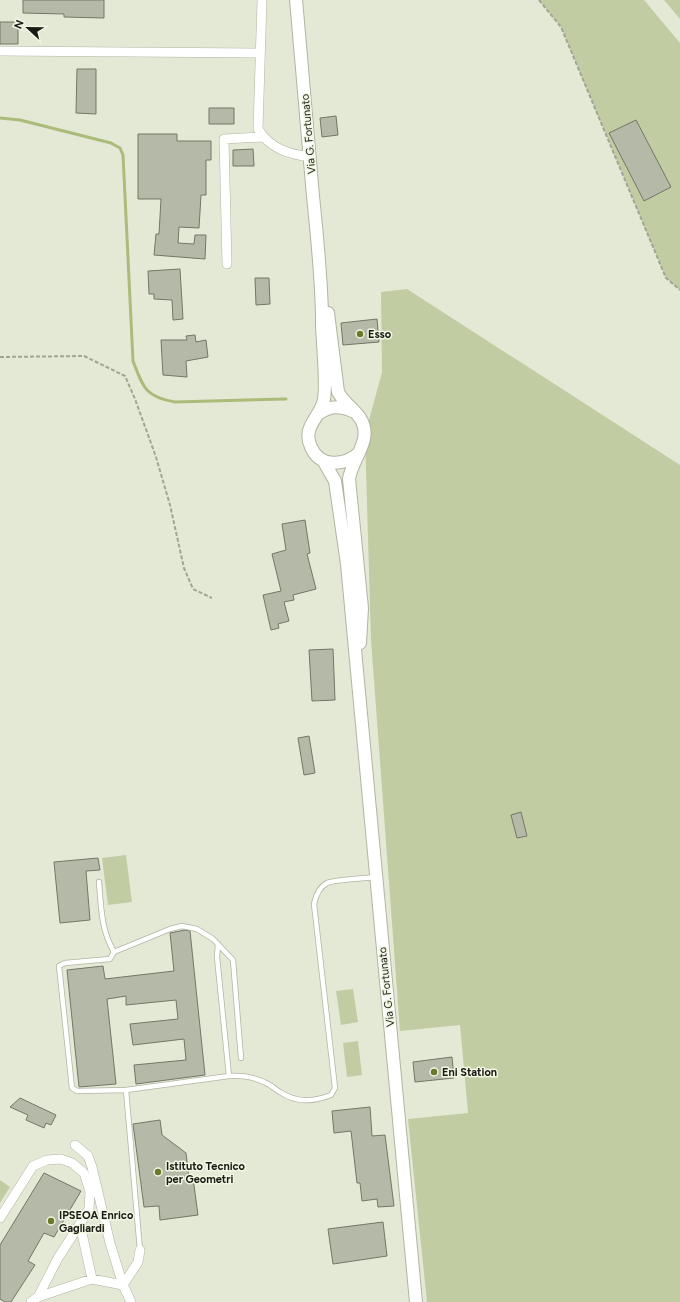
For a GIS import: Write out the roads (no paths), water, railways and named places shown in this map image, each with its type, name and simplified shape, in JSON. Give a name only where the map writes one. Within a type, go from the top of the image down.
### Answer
[{"type":"main road","name":"Via G. Fortunato","points":[[296,0],[319,267]]},
{"type":"main road","points":[[319,267],[329,319],[338,392],[344,402],[359,417],[364,426],[364,440],[350,471],[349,479],[362,608],[359,672]]},
{"type":"main road","points":[[318,414],[324,402],[325,385],[321,340],[319,267]]},
{"type":"main road","points":[[352,410],[334,406],[325,409],[312,421],[308,429],[308,439],[316,455],[332,463],[342,463],[359,453]]},
{"type":"main road","points":[[324,460],[335,481],[347,564],[359,672]]},
{"type":"main road","name":"Via G. Fortunato","points":[[359,672],[375,877],[416,1302]]},
{"type":"street","points":[[262,0],[258,129],[263,137],[288,154],[310,157]]},
{"type":"street","points":[[0,51],[260,53]]},
{"type":"street","points":[[227,264],[224,139],[263,137]]},
{"type":"street","points":[[75,1145],[88,1156],[92,1167],[110,1243],[123,1285],[131,1302]]},
{"type":"street","points":[[0,1218],[33,1166],[47,1160],[61,1159],[72,1163],[84,1173],[90,1192],[89,1209],[34,1300]]},
{"type":"street","points":[[80,1224],[92,1279]]},
{"type":"street","points":[[123,1285],[138,1262],[140,1250]]},
{"type":"street","points":[[34,1300],[92,1279],[123,1285]]},
{"type":"lane","points":[[241,1058],[233,960],[218,944],[197,929],[182,926],[170,929],[114,952],[110,958],[65,962],[59,966],[72,1088],[77,1091],[126,1090],[244,1075],[269,1084],[290,1098],[304,1101],[319,1100],[331,1096],[335,1088],[314,904],[321,887],[328,882],[375,877]]},
{"type":"lane","points":[[99,882],[103,927],[106,939],[114,952]]},
{"type":"lane","points":[[218,944],[217,957],[229,1076]]},
{"type":"lane","points":[[126,1090],[140,1250]]},
{"type":"waterway","points":[[0,118],[20,120],[111,143],[120,148],[123,155],[133,361],[143,384],[151,394],[165,400],[175,402],[286,399]]},
{"type":"place","name":"Esso","points":[[360,334]]},
{"type":"place","name":"Eni Station","points":[[434,1072]]},
{"type":"place","name":"Istituto Tecnico per Geometri","points":[[158,1172]]},
{"type":"place","name":"IPSEOA Enrico Gagliardi","points":[[51,1221]]}]
